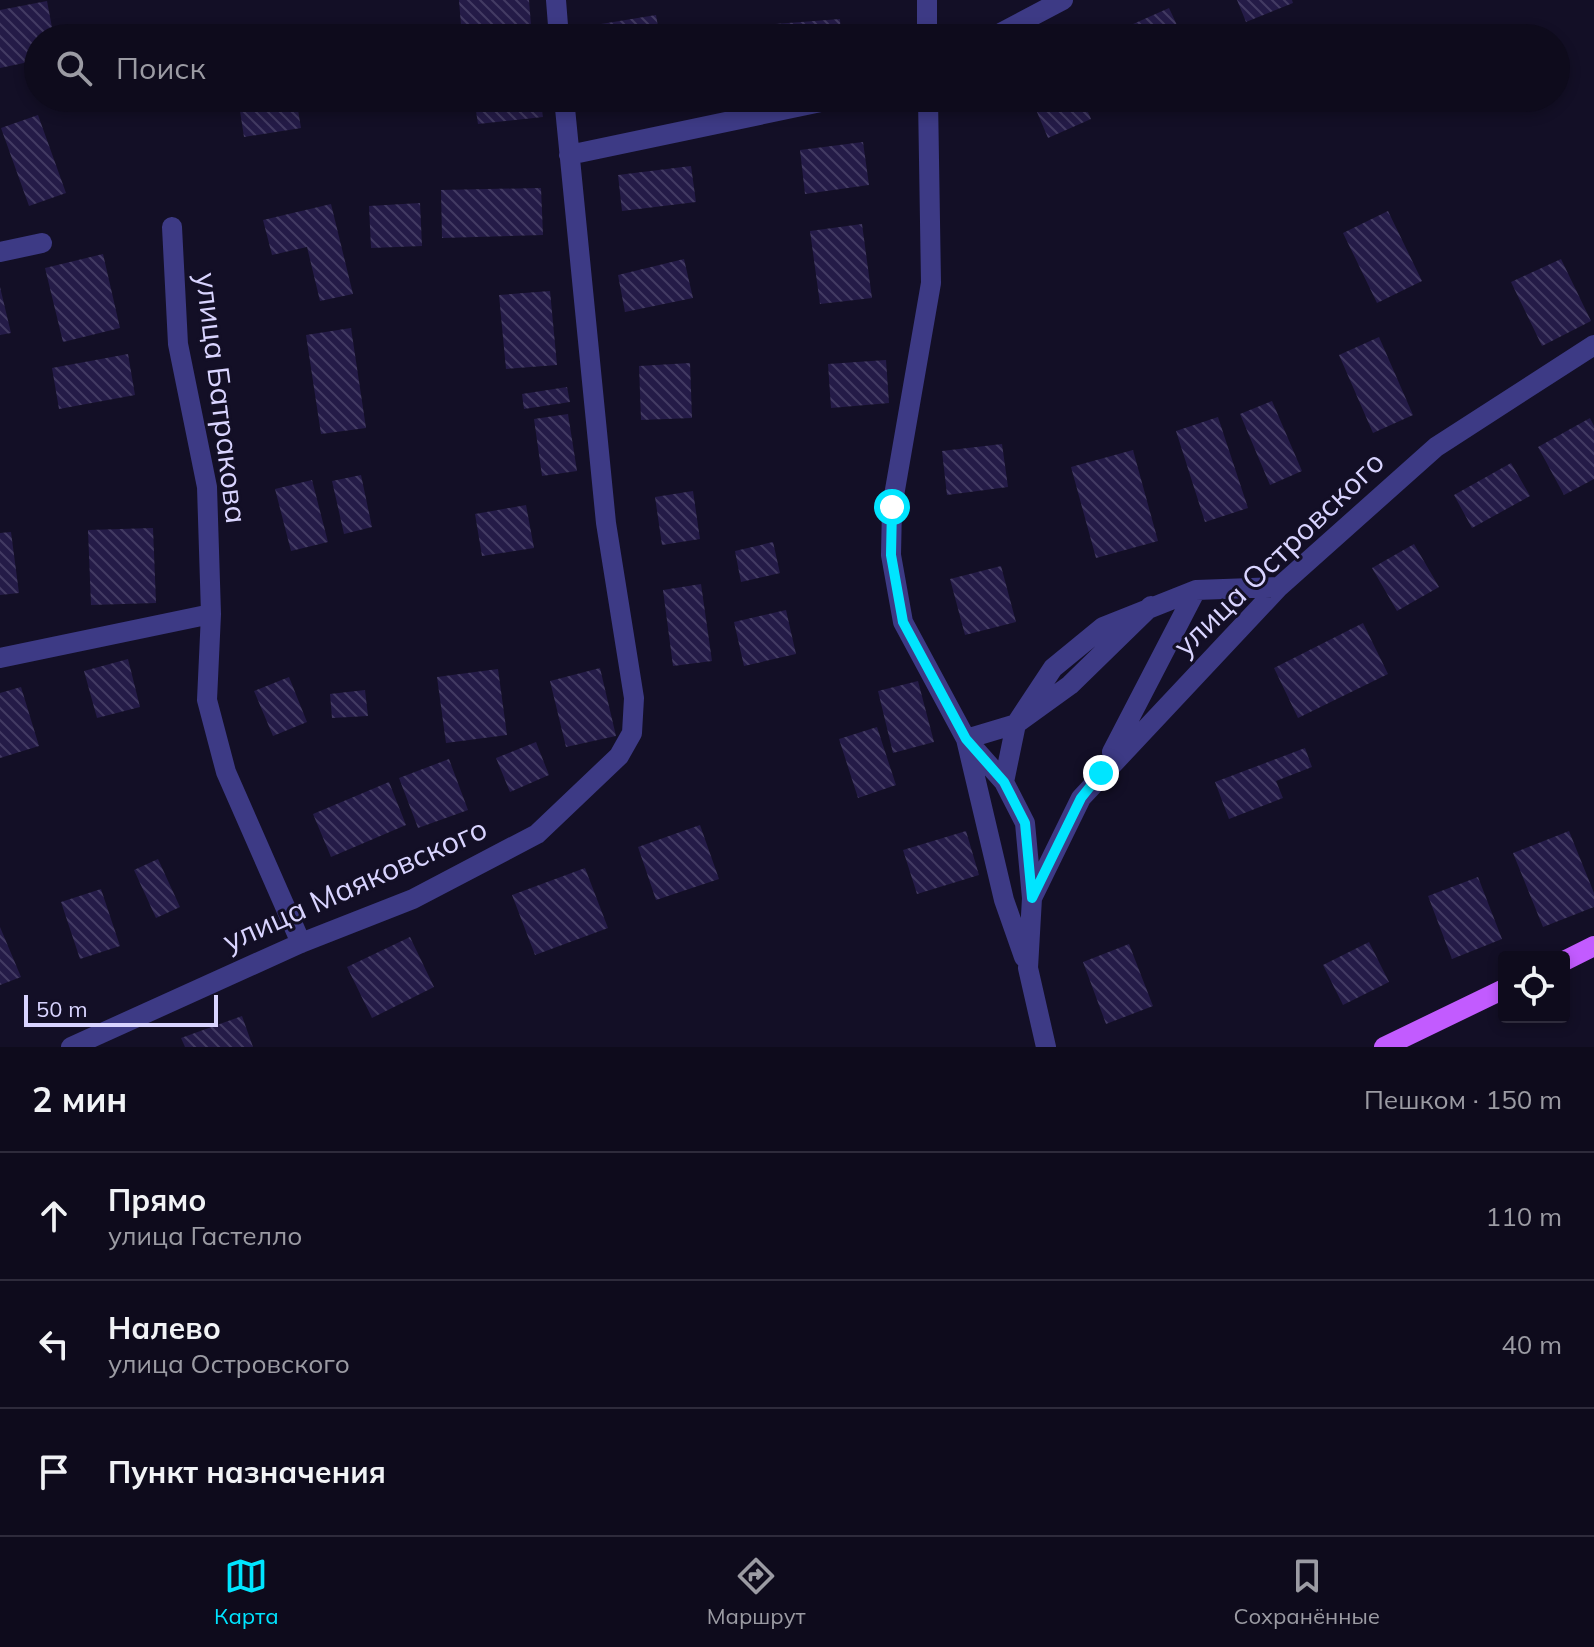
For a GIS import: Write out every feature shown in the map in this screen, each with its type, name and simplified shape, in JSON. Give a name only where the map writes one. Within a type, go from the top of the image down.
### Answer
[{"type":"main road","points":[[1570,958],[1594,946]]},
{"type":"main road","points":[[1384,1047],[1498,992]]},
{"type":"street","points":[[556,0],[558,24]]},
{"type":"street","points":[[927,0],[927,24]]},
{"type":"street","points":[[1018,24],[1063,0]]},
{"type":"street","points":[[565,112],[569,155],[773,112]]},
{"type":"street","points":[[928,112],[931,283],[892,507],[891,555],[903,622],[966,739],[1004,782],[1025,823],[1032,898],[1028,968]]},
{"type":"street","name":"улица Маяковского","points":[[71,1047],[301,943],[413,899],[537,834],[619,756],[632,733],[634,698],[606,523],[569,155]]},
{"type":"street","name":"улица Батракова","points":[[172,227],[178,344],[207,487],[211,614],[207,700],[226,772],[301,943]]},
{"type":"street","points":[[0,252],[42,243]]},
{"type":"street","name":"улица Островского","points":[[1032,898],[1081,798],[1101,773],[1279,587],[1436,447],[1594,345]]},
{"type":"street","points":[[966,739],[1016,724],[1070,685],[1151,606],[1196,590],[1279,587]]},
{"type":"street","points":[[1101,773],[1196,590]]},
{"type":"street","points":[[0,658],[211,614]]},
{"type":"street","points":[[1004,782],[1016,724]]},
{"type":"street","points":[[966,739],[1004,900],[1028,968],[1046,1047]]},
{"type":"building","points":[[459,0],[529,0],[531,24],[461,24]]},
{"type":"building","points":[[1237,0],[1292,0],[1293,3],[1246,22]]},
{"type":"building","points":[[47,1],[51,24],[24,24],[24,63],[0,68],[0,10]]},
{"type":"building","points":[[1169,8],[1176,24],[1133,24]]},
{"type":"building","points":[[656,15],[658,24],[601,24]]},
{"type":"building","points":[[840,19],[840,24],[775,24]]},
{"type":"building","points":[[240,112],[298,112],[301,128],[244,137]]},
{"type":"building","points":[[476,112],[542,112],[543,117],[478,124]]},
{"type":"building","points":[[1037,112],[1088,112],[1091,119],[1048,138]]},
{"type":"building","points":[[38,115],[66,193],[29,206],[1,128]]},
{"type":"building","points":[[863,142],[869,185],[805,194],[800,150]]},
{"type":"building","points":[[691,166],[696,202],[622,211],[618,175]]},
{"type":"building","points":[[541,188],[543,235],[442,238],[441,190]]},
{"type":"building","points":[[420,203],[422,246],[371,248],[369,206]]},
{"type":"building","points":[[331,204],[353,294],[320,301],[307,247],[272,255],[263,220]]},
{"type":"building","points":[[1388,211],[1422,281],[1377,303],[1343,233]]},
{"type":"building","points":[[862,224],[872,298],[820,304],[810,231]]},
{"type":"building","points":[[103,254],[120,328],[63,342],[45,268]]},
{"type":"building","points":[[684,259],[693,298],[625,312],[618,275]]},
{"type":"building","points":[[1561,259],[1591,321],[1542,346],[1511,282]]},
{"type":"building","points":[[0,287],[11,333],[0,335]]},
{"type":"building","points":[[550,291],[557,365],[506,369],[499,295]]},
{"type":"building","points":[[351,328],[366,428],[321,434],[306,335]]},
{"type":"building","points":[[1379,337],[1413,415],[1373,433],[1339,355]]},
{"type":"building","points":[[128,354],[135,395],[59,409],[52,368]]},
{"type":"building","points":[[886,360],[889,403],[831,408],[828,364]]},
{"type":"building","points":[[690,363],[692,418],[641,420],[639,366]]},
{"type":"building","points":[[567,387],[570,402],[524,409],[522,394]]},
{"type":"building","points":[[1272,401],[1302,471],[1270,485],[1240,414]]},
{"type":"building","points":[[568,414],[577,471],[542,476],[534,419]]},
{"type":"building","points":[[1218,417],[1248,508],[1205,522],[1176,431]]},
{"type":"building","points":[[1590,418],[1594,426],[1594,479],[1564,495],[1538,447]]},
{"type":"building","points":[[1002,444],[1008,487],[947,495],[942,451]]},
{"type":"building","points":[[1133,450],[1158,541],[1096,558],[1071,467]]},
{"type":"building","points":[[1511,463],[1530,496],[1472,528],[1454,495]]},
{"type":"building","points":[[361,475],[372,527],[344,534],[332,481]]},
{"type":"building","points":[[312,480],[328,542],[291,551],[275,489]]},
{"type":"building","points":[[693,491],[700,539],[662,545],[655,497]]},
{"type":"building","points":[[526,505],[534,548],[482,556],[475,514]]},
{"type":"building","points":[[153,528],[156,603],[91,605],[88,530]]},
{"type":"building","points":[[11,532],[19,593],[0,595],[0,533]]},
{"type":"building","points":[[773,542],[780,573],[741,582],[735,551]]},
{"type":"building","points":[[1414,544],[1439,587],[1397,611],[1372,568]]},
{"type":"building","points":[[1001,566],[1016,622],[965,635],[950,579]]},
{"type":"building","points":[[701,584],[712,661],[673,666],[663,590]]},
{"type":"building","points":[[786,610],[796,654],[744,666],[734,622]]},
{"type":"building","points":[[1363,623],[1388,674],[1298,718],[1274,668]]},
{"type":"building","points":[[128,659],[140,707],[97,718],[84,671]]},
{"type":"building","points":[[600,668],[616,736],[566,747],[550,681]]},
{"type":"building","points":[[498,669],[507,735],[446,743],[437,677]]},
{"type":"building","points":[[289,677],[307,722],[273,736],[254,691]]},
{"type":"building","points":[[918,681],[934,742],[893,753],[878,691]]},
{"type":"building","points":[[21,687],[39,746],[0,758],[0,693]]},
{"type":"building","points":[[365,690],[368,716],[332,718],[330,694]]},
{"type":"building","points":[[877,727],[896,785],[858,798],[839,739]]},
{"type":"building","points":[[536,742],[549,775],[510,792],[496,758]]},
{"type":"building","points":[[1305,748],[1312,767],[1276,781],[1283,798],[1229,819],[1215,782]]},
{"type":"building","points":[[449,759],[468,810],[418,828],[399,778]]},
{"type":"building","points":[[389,782],[406,825],[331,857],[313,814]]},
{"type":"building","points":[[700,825],[719,879],[656,900],[638,847]]},
{"type":"building","points":[[966,831],[979,875],[917,894],[903,850]]},
{"type":"building","points":[[1569,831],[1594,893],[1594,907],[1543,927],[1513,853]]},
{"type":"building","points":[[158,859],[180,907],[156,918],[134,870]]},
{"type":"building","points":[[585,868],[608,928],[535,955],[512,895]]},
{"type":"building","points":[[1478,877],[1502,939],[1452,959],[1428,896]]},
{"type":"building","points":[[101,889],[120,946],[80,959],[61,902]]},
{"type":"building","points":[[0,927],[21,977],[0,985]]},
{"type":"building","points":[[410,937],[434,987],[372,1018],[347,967]]},
{"type":"building","points":[[1369,942],[1389,982],[1343,1005],[1323,965]]},
{"type":"building","points":[[1129,944],[1153,1006],[1106,1024],[1083,962]]},
{"type":"building","points":[[242,1016],[253,1047],[185,1047],[181,1038]]},
{"type":"route","points":[[892,507],[891,555],[903,622],[966,739],[1004,782],[1025,823],[1032,898],[1081,798],[1101,773]]}]
